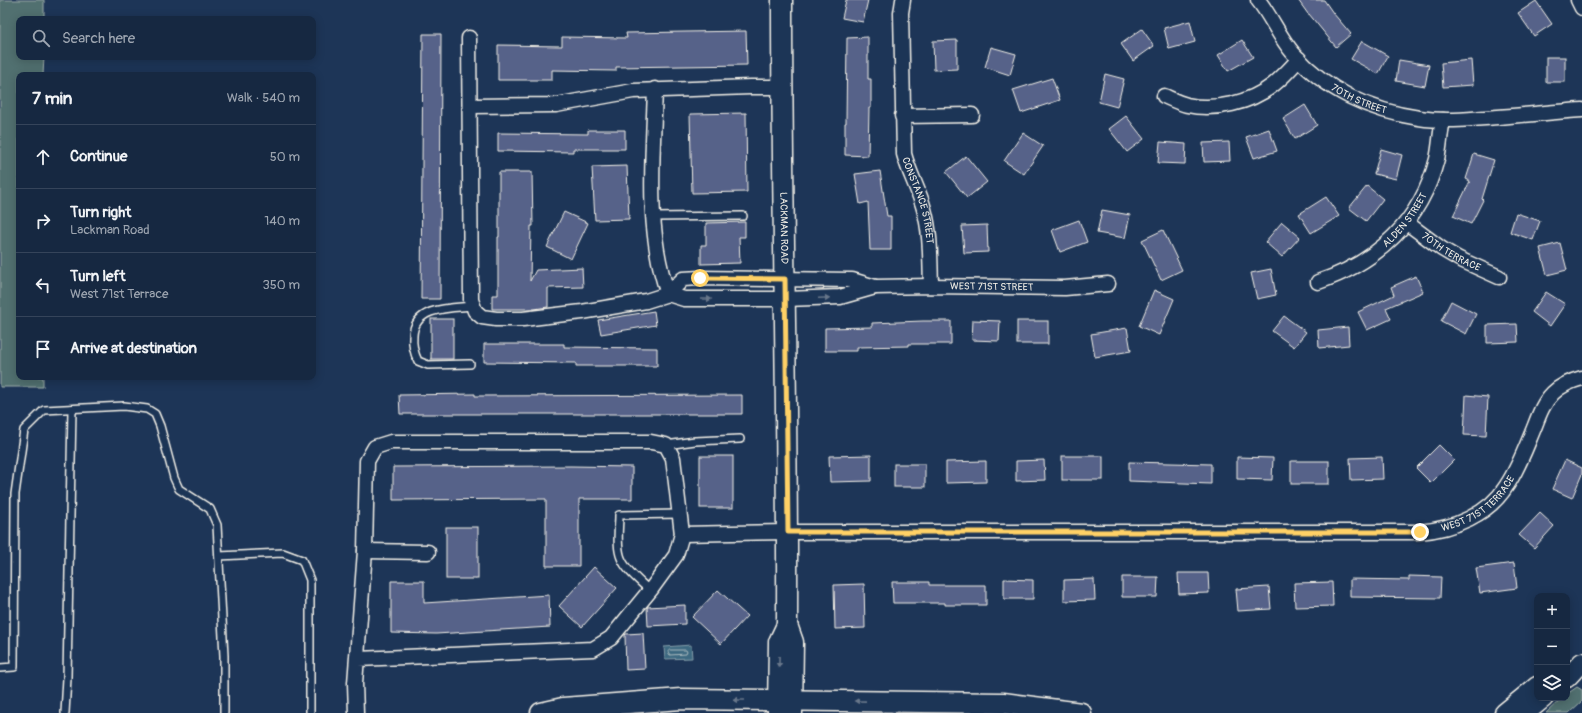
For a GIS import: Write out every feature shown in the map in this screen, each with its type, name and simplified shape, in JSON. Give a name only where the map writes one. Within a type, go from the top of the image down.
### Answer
[{"type":"main road","name":"LACKMAN ROAD","points":[[782,0],[782,157],[786,299],[788,532],[787,625],[779,642],[785,706]]},
{"type":"main road","points":[[542,713],[563,708],[681,699],[785,706],[1003,703],[1081,713]]},
{"type":"street","name":"CONSTANCE STREET","points":[[903,0],[901,13],[904,154],[924,209],[930,242],[931,286]]},
{"type":"street","name":"70TH STREET","points":[[1258,0],[1292,53],[1321,80],[1353,99],[1391,113],[1443,120],[1582,110]]},
{"type":"street","points":[[1578,0],[1582,8]]},
{"type":"street","points":[[469,38],[471,300],[475,311],[482,316],[496,319],[523,319],[582,312],[646,301],[668,294],[661,273],[652,198],[654,89]]},
{"type":"street","points":[[1164,96],[1186,104],[1201,106],[1217,106],[1246,100],[1272,86],[1299,59]]},
{"type":"street","points":[[470,106],[556,105],[633,91],[654,89],[782,87]]},
{"type":"street","points":[[902,116],[972,115]]},
{"type":"street","name":"ALDEN STREET","points":[[1318,282],[1337,276],[1353,268],[1394,238],[1407,223],[1416,210],[1432,174],[1437,158],[1443,120]]},
{"type":"street","name":"70TH TERRACE","points":[[1407,223],[1453,256],[1498,277]]},
{"type":"street","name":"WEST 71ST STREET","points":[[875,287],[852,280],[700,278],[683,279],[668,294],[684,299],[786,299],[840,297],[875,287],[931,286],[1065,288],[1108,284]]},
{"type":"street","name":"WEST 71ST TERRACE","points":[[682,534],[788,532],[1434,531],[1464,522],[1476,516],[1495,501],[1507,487],[1517,468],[1544,404],[1553,392],[1570,381],[1582,378]]},
{"type":"street","points":[[356,713],[355,683],[365,551],[367,461],[375,447],[391,442],[651,442],[666,446],[673,458],[682,534],[676,555],[650,591],[611,638],[593,650],[358,658]]},
{"type":"street","points":[[365,551],[428,552]]},
{"type":"street","points":[[1569,665],[1582,659]]},
{"type":"street","points":[[1570,675],[1582,662]]},
{"type":"street","points":[[1504,713],[1534,688]]},
{"type":"street","points":[[1526,713],[1540,701]]},
{"type":"lane","points":[[654,217],[743,216]]},
{"type":"lane","points":[[470,364],[428,365],[418,361],[414,353],[412,343],[413,330],[418,320],[428,313],[442,309],[473,306]]},
{"type":"lane","points":[[0,668],[14,667],[15,494],[24,430],[44,410],[124,406],[147,409],[155,414],[160,426],[174,478],[179,489],[210,509],[218,525],[224,656],[224,713]]},
{"type":"lane","points":[[65,713],[72,409]]},
{"type":"lane","points":[[666,446],[695,441],[740,439]]},
{"type":"lane","points":[[650,591],[625,566],[619,553],[619,515],[680,514]]},
{"type":"lane","points":[[219,556],[283,553],[302,560],[310,580],[310,713]]},
{"type":"green space","points":[[0,0],[44,0],[44,16],[16,16],[16,60],[44,60],[43,72],[16,72],[16,380],[43,380],[43,387],[0,387]]},
{"type":"green space","points":[[1577,687],[1582,690],[1582,701],[1569,713],[1546,713],[1559,701],[1570,701],[1570,692]]},
{"type":"water","points":[[691,645],[692,658],[665,659],[664,647]]},
{"type":"building","points":[[846,0],[868,0],[863,22],[842,18]]},
{"type":"building","points":[[1298,0],[1324,0],[1351,34],[1336,47]]},
{"type":"building","points":[[1536,1],[1552,24],[1534,36],[1518,13]]},
{"type":"building","points":[[1190,21],[1195,42],[1169,49],[1164,28]]},
{"type":"building","points":[[1142,29],[1154,46],[1133,61],[1121,44]]},
{"type":"building","points":[[746,31],[747,65],[616,67],[616,71],[552,70],[552,80],[498,80],[498,45],[562,46],[562,37],[627,38],[626,33]]},
{"type":"building","points":[[423,34],[441,34],[440,299],[421,299]]},
{"type":"building","points":[[868,37],[868,79],[871,79],[871,108],[869,108],[868,156],[845,155],[847,38]]},
{"type":"building","points":[[957,40],[957,69],[934,70],[933,41]]},
{"type":"building","points":[[1242,40],[1253,57],[1228,71],[1218,55]]},
{"type":"building","points":[[1362,41],[1388,56],[1378,74],[1351,59]]},
{"type":"building","points":[[991,47],[1016,54],[1010,75],[985,67]]},
{"type":"building","points":[[1546,57],[1565,57],[1565,82],[1546,82]]},
{"type":"building","points":[[1399,60],[1429,65],[1425,86],[1396,81]]},
{"type":"building","points":[[1471,60],[1473,85],[1443,87],[1441,63]]},
{"type":"building","points":[[1105,74],[1124,79],[1117,107],[1099,102]]},
{"type":"building","points":[[1052,78],[1060,100],[1021,113],[1013,90]]},
{"type":"building","points":[[1305,105],[1317,125],[1295,139],[1283,119]]},
{"type":"building","points":[[746,113],[747,192],[692,193],[690,114]]},
{"type":"building","points":[[1126,116],[1144,139],[1127,152],[1109,129]]},
{"type":"building","points":[[1269,129],[1277,151],[1254,158],[1246,137]]},
{"type":"building","points":[[588,130],[625,130],[625,149],[573,149],[573,152],[498,151],[498,133],[588,134]]},
{"type":"building","points":[[1023,133],[1043,146],[1024,174],[1004,161]]},
{"type":"building","points":[[1160,142],[1186,144],[1185,164],[1158,163]]},
{"type":"building","points":[[1229,142],[1230,161],[1204,162],[1203,143]]},
{"type":"building","points":[[1381,149],[1402,155],[1396,179],[1374,174]]},
{"type":"building","points":[[1474,154],[1494,160],[1482,199],[1483,200],[1471,224],[1453,216],[1470,181],[1466,179]]},
{"type":"building","points":[[966,156],[987,182],[967,198],[946,172]]},
{"type":"building","points":[[627,166],[629,219],[595,220],[592,167]]},
{"type":"building","points":[[880,171],[887,216],[891,216],[891,250],[870,250],[868,202],[860,204],[855,174]]},
{"type":"building","points":[[499,172],[532,172],[533,226],[531,226],[530,281],[536,270],[582,268],[583,287],[548,288],[548,307],[534,309],[492,309],[492,295],[498,295]]},
{"type":"building","points":[[1367,186],[1383,199],[1366,221],[1349,208]]},
{"type":"building","points":[[1326,197],[1339,216],[1311,233],[1299,214]]},
{"type":"building","points":[[1102,210],[1130,215],[1125,238],[1097,233]]},
{"type":"building","points":[[564,212],[588,223],[571,259],[547,247]]},
{"type":"building","points":[[1516,213],[1540,221],[1533,240],[1510,232]]},
{"type":"building","points":[[1079,220],[1087,242],[1060,252],[1052,230]]},
{"type":"building","points":[[745,222],[745,237],[739,237],[740,263],[701,264],[701,245],[706,245],[706,223]]},
{"type":"building","points":[[1282,222],[1300,237],[1282,257],[1265,242]]},
{"type":"building","points":[[987,225],[988,252],[964,253],[962,226]]},
{"type":"building","points":[[1163,230],[1182,270],[1161,280],[1142,240]]},
{"type":"building","points":[[1560,243],[1567,270],[1547,275],[1540,248]]},
{"type":"building","points":[[1271,269],[1276,295],[1257,299],[1251,273]]},
{"type":"building","points":[[1416,276],[1423,292],[1386,308],[1391,319],[1367,330],[1358,312],[1394,295],[1391,287]]},
{"type":"building","points":[[1154,290],[1174,299],[1159,335],[1139,326]]},
{"type":"building","points":[[1546,292],[1565,304],[1550,326],[1532,312]]},
{"type":"building","points":[[1451,301],[1476,314],[1466,334],[1441,321]]},
{"type":"building","points":[[654,311],[656,325],[601,334],[598,320]]},
{"type":"building","points":[[1284,316],[1306,332],[1294,347],[1272,331]]},
{"type":"building","points":[[431,319],[453,319],[453,359],[431,359]]},
{"type":"building","points":[[973,320],[1000,321],[999,341],[972,340]]},
{"type":"building","points":[[951,321],[951,344],[909,344],[909,346],[857,347],[857,351],[825,351],[825,328],[872,327],[872,323]]},
{"type":"building","points":[[1017,321],[1048,321],[1048,344],[1017,344]]},
{"type":"building","points":[[1517,324],[1518,342],[1487,343],[1487,325]]},
{"type":"building","points":[[1348,327],[1349,345],[1319,348],[1318,330]]},
{"type":"building","points":[[1127,328],[1131,351],[1095,357],[1091,334]]},
{"type":"building","points":[[484,344],[564,344],[564,347],[657,348],[657,366],[576,366],[576,363],[484,362]]},
{"type":"building","points":[[475,394],[475,396],[742,395],[742,414],[400,414],[399,395]]},
{"type":"building","points":[[1466,395],[1488,397],[1486,436],[1464,435]]},
{"type":"building","points":[[1439,445],[1454,460],[1431,483],[1416,468]]},
{"type":"building","points":[[871,455],[871,481],[830,482],[829,456]]},
{"type":"building","points":[[700,456],[733,456],[733,508],[700,508]]},
{"type":"building","points":[[1062,456],[1103,456],[1103,480],[1062,480]]},
{"type":"building","points":[[1237,457],[1273,458],[1272,480],[1237,479]]},
{"type":"building","points":[[1382,457],[1383,479],[1351,480],[1350,458]]},
{"type":"building","points":[[1044,460],[1045,480],[1016,481],[1016,461]]},
{"type":"building","points":[[1565,460],[1582,468],[1582,474],[1572,498],[1552,489]]},
{"type":"building","points":[[986,461],[986,482],[946,483],[946,462]]},
{"type":"building","points":[[1291,461],[1329,461],[1329,484],[1291,484]]},
{"type":"building","points":[[1129,462],[1211,464],[1211,484],[1129,481]]},
{"type":"building","points":[[894,464],[925,464],[925,487],[894,487]]},
{"type":"building","points":[[393,467],[632,467],[632,499],[579,499],[579,566],[546,566],[546,499],[393,500]]},
{"type":"building","points":[[1540,513],[1554,526],[1534,548],[1519,535]]},
{"type":"building","points":[[446,527],[478,527],[478,579],[446,579]]},
{"type":"building","points":[[1514,563],[1517,588],[1480,593],[1476,568]]},
{"type":"building","points":[[594,567],[617,588],[582,627],[559,606]]},
{"type":"building","points":[[1178,573],[1208,573],[1209,593],[1179,594]]},
{"type":"building","points":[[1409,576],[1441,577],[1440,598],[1350,597],[1350,579],[1409,580]]},
{"type":"building","points":[[1122,577],[1158,577],[1157,597],[1122,597]]},
{"type":"building","points":[[1004,579],[1033,580],[1033,599],[1004,599]]},
{"type":"building","points":[[1094,579],[1095,600],[1064,601],[1064,580]]},
{"type":"building","points":[[391,581],[424,581],[424,603],[549,595],[550,627],[436,634],[391,633]]},
{"type":"building","points":[[892,582],[929,582],[929,585],[986,585],[986,605],[893,603]]},
{"type":"building","points":[[1332,582],[1333,606],[1295,607],[1294,583]]},
{"type":"building","points":[[864,584],[865,628],[835,629],[834,585]]},
{"type":"building","points":[[1269,587],[1271,609],[1238,611],[1236,589]]},
{"type":"building","points":[[718,590],[747,616],[721,644],[692,617]]},
{"type":"building","points":[[685,605],[685,624],[648,626],[647,607]]},
{"type":"building","points":[[643,633],[645,669],[626,670],[625,635]]},
{"type":"route","points":[[700,278],[785,279],[788,532],[1420,532]]}]
